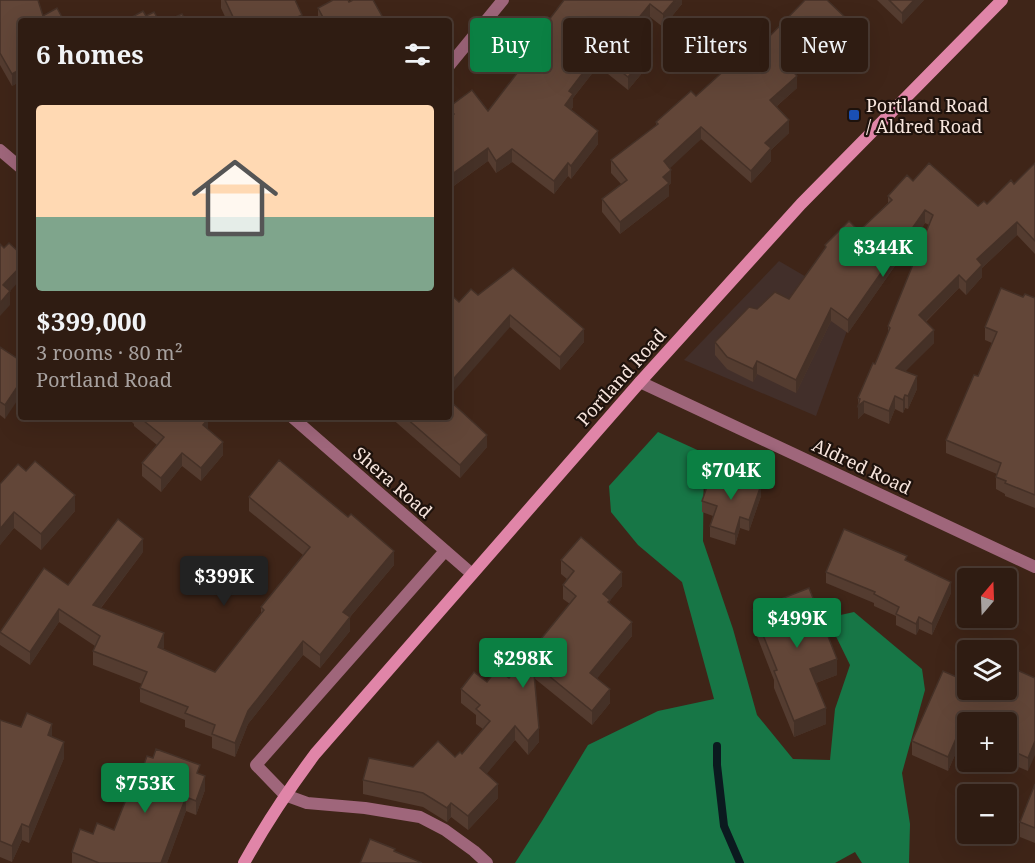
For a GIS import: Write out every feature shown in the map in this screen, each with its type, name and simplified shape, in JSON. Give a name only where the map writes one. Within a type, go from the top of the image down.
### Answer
[{"type":"street","points":[[452,62],[503,0]]},
{"type":"street","name":"Portland Road","points":[[244,863],[285,795],[315,754],[640,382],[801,204],[1002,0]]},
{"type":"street","points":[[0,150],[18,165]]},
{"type":"street","name":"Aldred Road","points":[[640,382],[1035,567]]},
{"type":"street","name":"Shera Road","points":[[295,420],[472,574]]},
{"type":"street","points":[[445,551],[256,765],[285,795],[307,803],[364,808],[420,817],[445,830],[487,863]]},
{"type":"shaded area","points":[[779,261],[856,306],[816,416],[684,360]]},
{"type":"green space","points":[[658,432],[704,453],[703,541],[733,629],[757,715],[793,759],[830,760],[835,709],[850,665],[827,618],[854,612],[922,669],[925,690],[902,773],[910,824],[909,863],[862,863],[855,852],[835,863],[515,863],[588,745],[658,711],[714,699],[682,582],[638,545],[611,512],[609,486]]},
{"type":"building","points":[[0,0],[38,0],[43,16],[57,8],[62,18],[18,18],[18,71],[12,74],[0,53]]},
{"type":"building","points":[[225,0],[295,0],[302,15],[296,18],[234,18]]},
{"type":"building","points":[[333,0],[348,0],[349,2],[373,0],[382,16],[378,18],[323,18],[318,8]]},
{"type":"building","points":[[564,0],[675,0],[663,14],[650,4],[639,18],[563,18],[563,72],[584,72],[569,91],[573,94],[565,105],[598,131],[571,166],[568,163],[554,181],[512,149],[496,161],[488,148],[452,174],[452,115],[454,114],[452,105],[472,90],[488,111],[518,72],[551,72],[550,18]]},
{"type":"building","points":[[805,0],[827,0],[846,18],[787,18]]},
{"type":"building","points":[[889,0],[914,0],[902,13]]},
{"type":"building","points":[[143,11],[146,16],[154,12],[157,18],[130,18]]},
{"type":"building","points":[[781,25],[781,72],[793,72],[797,76],[770,100],[789,120],[765,143],[771,148],[751,171],[701,127],[664,161],[671,170],[663,177],[669,183],[620,222],[602,199],[627,180],[611,160],[658,124],[656,122],[691,91],[696,96],[722,72],[769,72],[769,37]]},
{"type":"building","points":[[622,72],[632,72],[628,77]]},
{"type":"building","points":[[929,163],[978,206],[984,201],[987,204],[1011,180],[1014,184],[1035,163],[1035,241],[1017,222],[977,259],[982,265],[966,282],[959,275],[919,315],[934,330],[896,368],[917,376],[908,396],[905,395],[903,400],[895,396],[889,411],[864,401],[858,406],[860,399],[858,398],[890,328],[888,326],[933,215],[925,210],[848,320],[831,308],[796,380],[757,361],[753,369],[727,357],[715,342],[749,307],[757,309],[775,292],[789,299],[826,247],[825,245],[849,221],[859,231],[892,200],[888,196],[907,175],[913,181]]},
{"type":"building","points":[[9,243],[18,251],[18,269],[3,285],[10,291],[0,303],[0,244],[4,248]]},
{"type":"building","points":[[513,268],[584,329],[560,357],[510,315],[452,380],[452,296],[459,302],[471,289],[478,295]]},
{"type":"building","points":[[1001,288],[1023,297],[1025,294],[1035,298],[1035,495],[996,477],[1001,463],[946,440],[974,375],[978,376],[997,332],[985,327]]},
{"type":"building","points":[[0,347],[18,359],[18,386],[5,405],[0,402]]},
{"type":"building","points":[[452,403],[487,435],[460,465],[408,420],[452,420]]},
{"type":"building","points":[[143,420],[207,420],[203,425],[223,442],[201,468],[182,453],[161,478],[142,463],[164,437]]},
{"type":"building","points":[[279,460],[348,517],[351,514],[394,551],[343,612],[350,617],[320,655],[303,641],[248,711],[235,743],[212,734],[215,725],[185,713],[188,707],[140,688],[147,672],[93,651],[100,636],[59,609],[30,652],[0,632],[44,568],[68,585],[118,519],[143,539],[93,605],[164,633],[158,647],[215,672],[264,610],[261,607],[310,547],[249,497]]},
{"type":"building","points":[[35,461],[75,495],[41,534],[14,512],[0,529],[0,484],[18,464],[26,471]]},
{"type":"building","points":[[722,472],[761,485],[749,520],[740,517],[735,534],[710,526],[717,506],[702,501],[709,481],[718,484]]},
{"type":"building","points":[[844,529],[907,556],[905,560],[951,582],[932,624],[919,617],[916,624],[896,614],[899,607],[874,594],[875,592],[826,572]]},
{"type":"building","points":[[581,537],[622,572],[603,594],[610,600],[608,602],[632,622],[590,673],[610,689],[592,711],[533,663],[539,728],[528,741],[515,726],[480,768],[498,784],[468,816],[451,803],[447,808],[423,793],[363,780],[369,758],[413,767],[438,741],[455,757],[460,752],[462,754],[490,721],[476,709],[480,705],[461,689],[474,672],[487,682],[497,669],[509,678],[576,596],[563,585],[574,571],[561,560]]},
{"type":"building","points":[[809,588],[837,659],[810,669],[826,708],[794,721],[753,610]]},
{"type":"building","points":[[1017,670],[1035,678],[1035,741],[1028,758],[1017,753],[1017,712],[957,712],[957,736],[948,757],[912,741],[943,671],[957,677],[957,700],[1017,700]]},
{"type":"building","points":[[27,713],[52,724],[48,735],[64,742],[29,827],[22,824],[12,846],[0,841],[0,720],[21,727]]},
{"type":"building","points":[[156,749],[200,765],[197,773],[205,776],[196,801],[186,797],[161,863],[99,863],[72,852],[80,829],[93,834],[97,823],[114,830],[138,769],[142,770],[147,756],[153,758]]},
{"type":"building","points":[[1035,784],[1035,828],[1020,822]]},
{"type":"building","points":[[370,839],[395,849],[394,851],[422,863],[360,863]]},
{"type":"waterway","points":[[717,746],[724,826],[740,863]]},
{"type":"place","name":"Portland Road / Aldred Road","points":[[854,115]]}]
